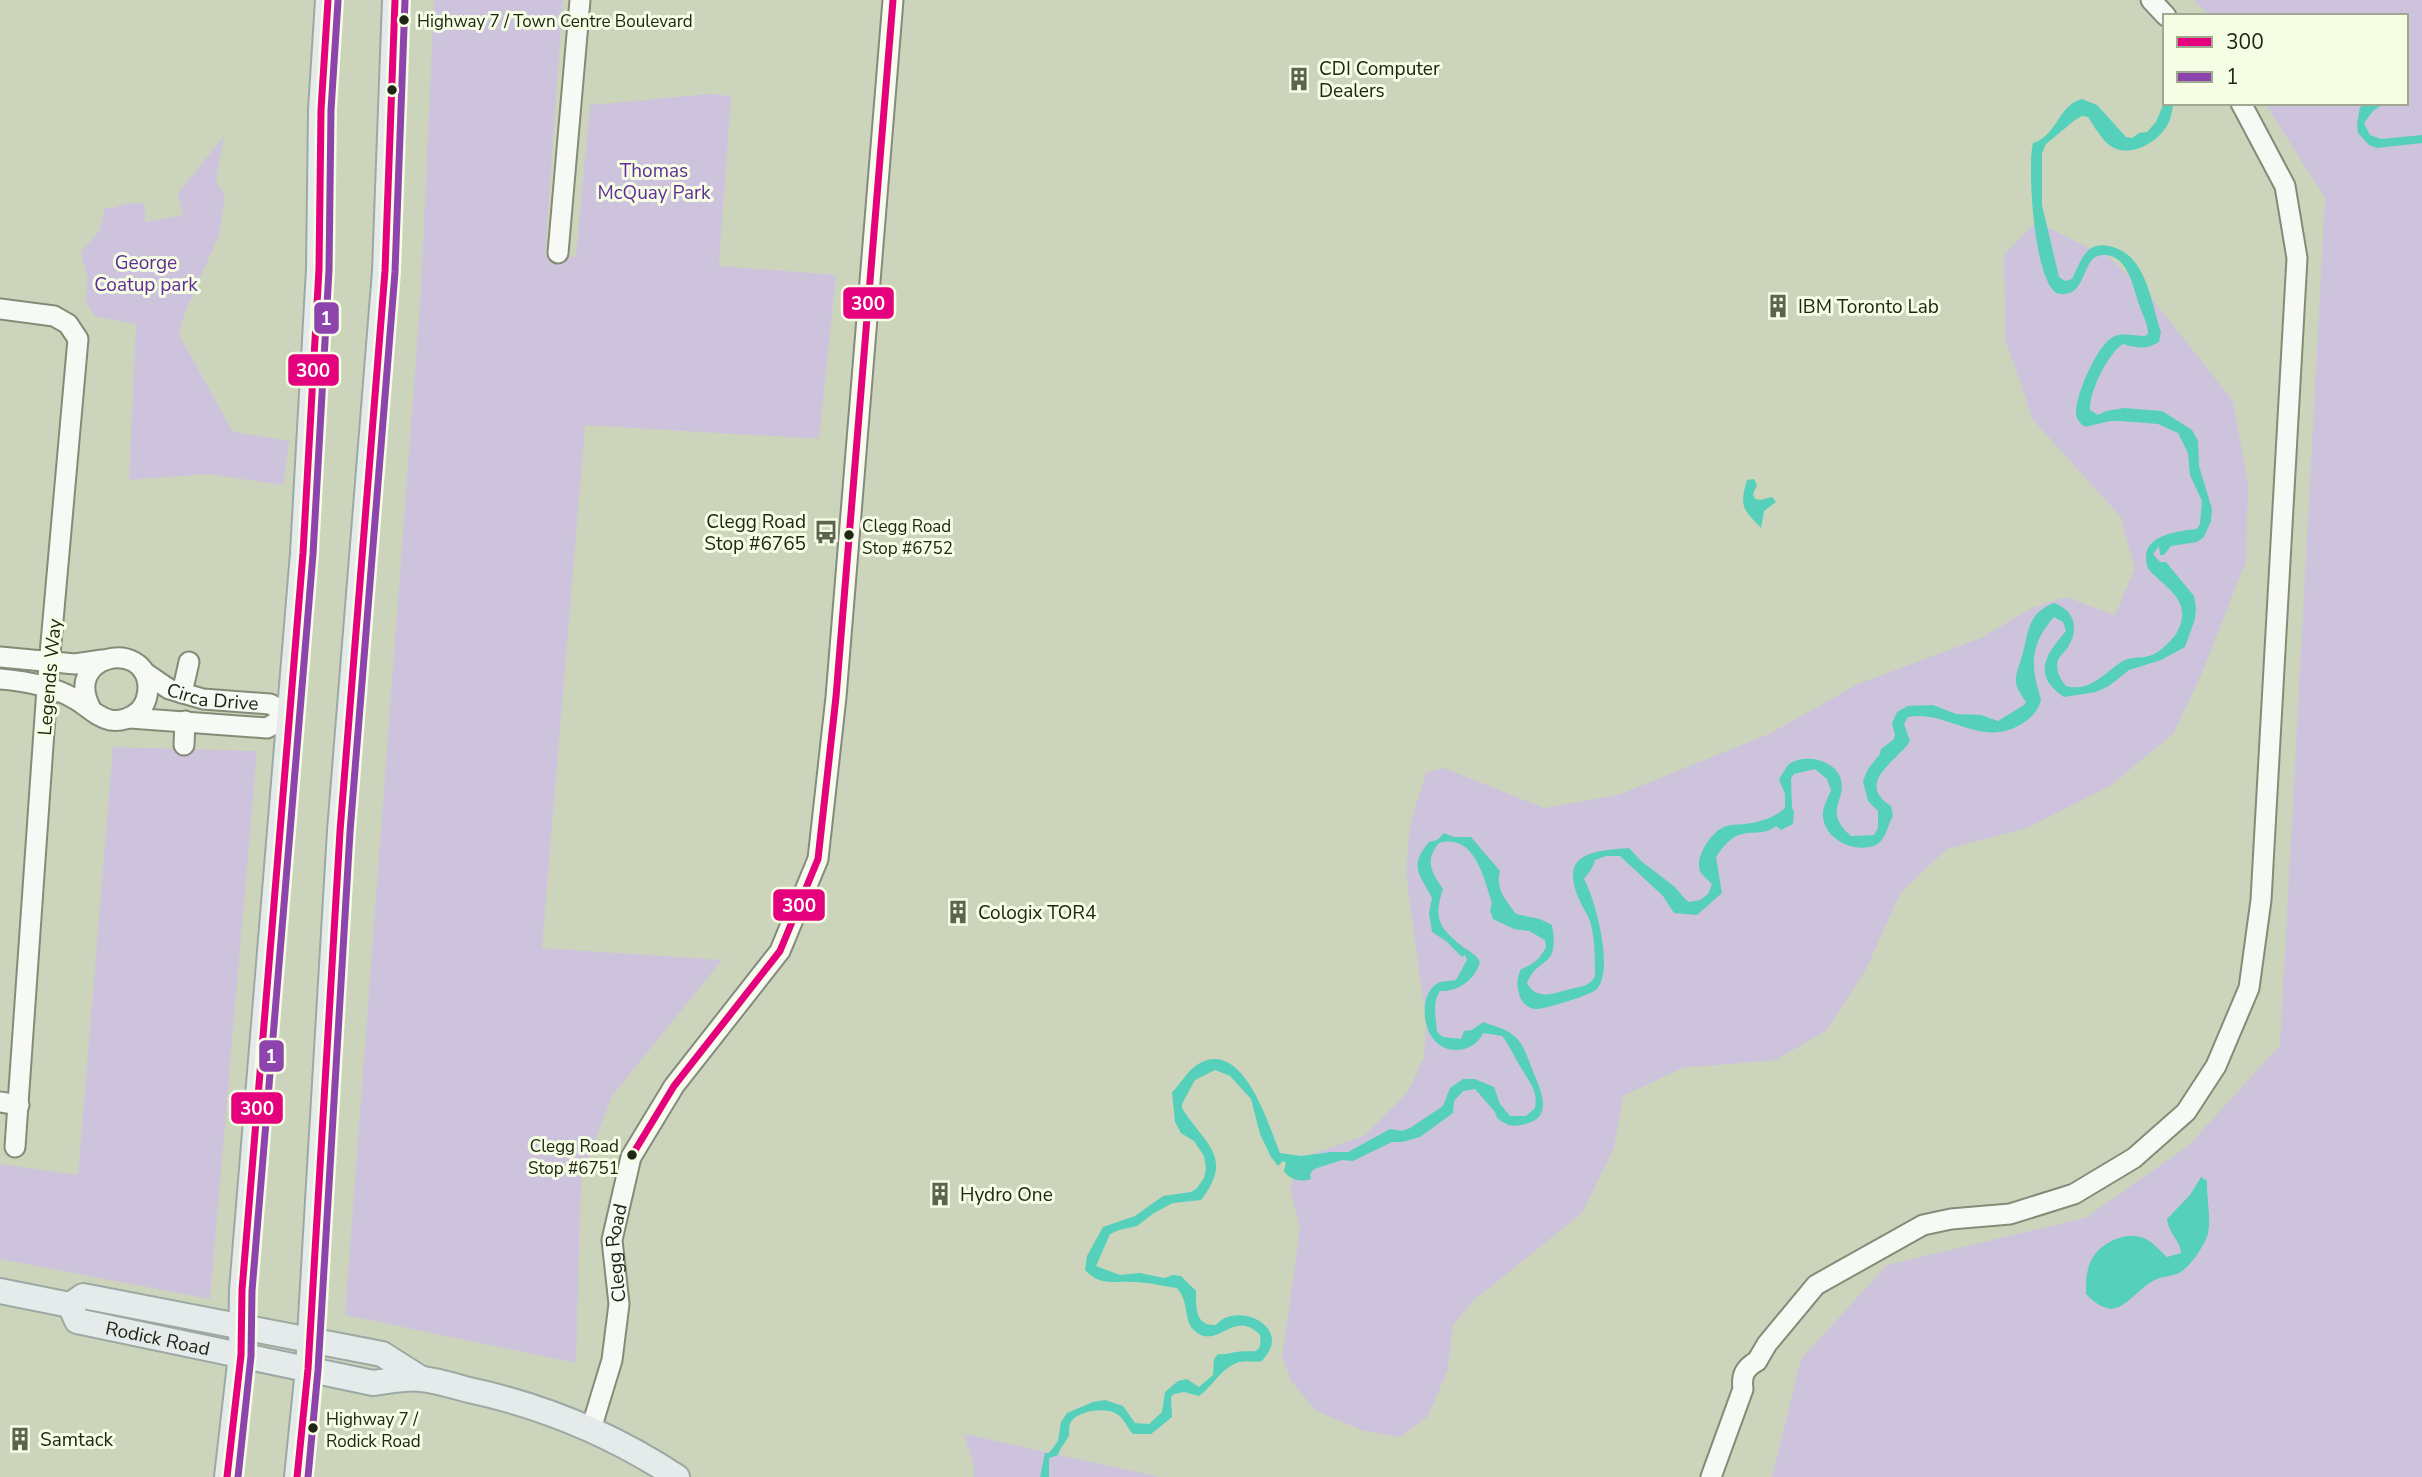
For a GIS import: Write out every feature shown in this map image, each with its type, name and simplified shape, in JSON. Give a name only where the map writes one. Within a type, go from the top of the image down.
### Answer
[{"type":"main road","points":[[227,1477],[241,1355],[244,1263],[303,553],[317,296],[321,110],[328,0]]},
{"type":"main road","points":[[296,1477],[308,1369],[340,831],[384,271],[395,0]]},
{"type":"main road","name":"Rodick Road","points":[[0,1291],[70,1305],[83,1296],[382,1354],[420,1378],[543,1409],[643,1454],[677,1477]]},
{"type":"main road","name":"Rodick Road","points":[[70,1305],[77,1321],[373,1383],[420,1378]]},
{"type":"street","points":[[558,253],[580,0]]},
{"type":"street","name":"Clegg Road","points":[[591,1430],[612,1360],[619,1304],[612,1240],[631,1157],[674,1086],[780,951],[817,859],[839,669],[893,0]]},
{"type":"street","points":[[2151,0],[2164,14]]},
{"type":"street","points":[[1711,1477],[1743,1389],[1751,1385],[1759,1370],[1757,1361],[1767,1344],[1816,1285],[1923,1225],[1951,1219],[2010,1214],[2074,1194],[2134,1158],[2186,1112],[2216,1066],[2249,988],[2261,900],[2297,258],[2285,186],[2242,105]]},
{"type":"street","name":"Legends Way","points":[[0,309],[54,316],[68,324],[78,338],[10,1103],[15,1147]]},
{"type":"street","points":[[0,657],[75,664],[111,657],[130,660],[144,672],[147,698],[138,713],[130,718],[109,720],[70,696],[47,688],[0,679]]},
{"type":"street","points":[[91,709],[84,688],[87,676],[102,660]]},
{"type":"street","points":[[182,693],[189,662]]},
{"type":"street","name":"Circa Drive","points":[[130,718],[267,728],[289,715],[270,704],[203,699],[182,693],[169,689],[144,672]]},
{"type":"street","points":[[184,745],[185,721]]},
{"type":"green space","name":"Thomas McQuay Park","points":[[434,0],[563,0],[545,255],[576,257],[590,105],[709,94],[731,96],[719,266],[836,275],[819,439],[585,425],[542,948],[722,960],[612,1096],[581,1179],[576,1363],[345,1315],[421,290]]},
{"type":"green space","points":[[2194,0],[2422,0],[2422,1477],[1772,1477],[1801,1359],[1887,1265],[2085,1218],[2188,1146],[2280,1045],[2325,198],[2266,105],[2408,105],[2408,14],[2207,14]]},
{"type":"green space","name":"George Coatup park","points":[[224,136],[216,180],[225,195],[219,235],[184,315],[179,335],[233,432],[289,441],[283,485],[208,474],[129,480],[136,324],[96,317],[86,302],[87,277],[81,252],[100,230],[105,208],[128,203],[145,204],[145,222],[183,215],[178,194]]},
{"type":"green space","points":[[2036,222],[2110,258],[2150,296],[2233,401],[2248,485],[2246,561],[2202,673],[2173,734],[2110,786],[2027,828],[1947,849],[1901,892],[1866,969],[1827,1030],[1776,1060],[1682,1068],[1623,1096],[1614,1148],[1582,1213],[1474,1300],[1453,1325],[1448,1369],[1428,1416],[1400,1437],[1364,1431],[1316,1411],[1291,1381],[1282,1357],[1300,1228],[1290,1189],[1301,1158],[1364,1136],[1408,1092],[1424,1057],[1426,1023],[1406,873],[1410,826],[1426,772],[1444,768],[1544,808],[1618,795],[1769,734],[1858,684],[1981,638],[2032,608],[2066,597],[2115,615],[2135,568],[2120,516],[2033,420],[2005,338],[2004,255]]},
{"type":"green space","points":[[113,747],[257,751],[210,1299],[0,1259],[0,1164],[78,1175]]},
{"type":"green space","points":[[964,1434],[1160,1477],[974,1477],[974,1465]]},
{"type":"water","points":[[2082,99],[2097,105],[2126,137],[2132,138],[2147,132],[2156,122],[2163,105],[2173,105],[2169,122],[2157,138],[2132,150],[2116,149],[2108,144],[2088,117],[2082,116],[2075,120],[2046,144],[2042,153],[2042,205],[2059,277],[2065,281],[2072,279],[2082,258],[2091,248],[2104,245],[2124,252],[2133,260],[2146,282],[2161,332],[2159,342],[2154,345],[2141,348],[2123,344],[2117,349],[2096,384],[2090,410],[2098,415],[2124,408],[2162,411],[2192,430],[2198,441],[2199,466],[2212,509],[2211,521],[2204,537],[2197,542],[2171,546],[2164,555],[2160,555],[2159,546],[2153,554],[2160,562],[2166,562],[2194,596],[2195,619],[2185,647],[2161,660],[2129,670],[2109,686],[2096,692],[2064,697],[2054,689],[2045,673],[2048,656],[2066,631],[2063,622],[2054,617],[2036,646],[2034,666],[2041,699],[2029,719],[2011,729],[1995,732],[1966,728],[1923,716],[1908,717],[1904,724],[1910,741],[1878,780],[1877,789],[1891,806],[1893,816],[1882,840],[1868,847],[1860,848],[1843,843],[1829,832],[1823,817],[1831,790],[1827,779],[1815,769],[1794,774],[1791,778],[1793,824],[1781,830],[1776,826],[1764,832],[1742,834],[1727,843],[1716,857],[1722,893],[1697,915],[1674,913],[1663,896],[1620,856],[1606,856],[1595,860],[1584,879],[1598,918],[1604,952],[1602,980],[1593,992],[1556,1005],[1535,1009],[1524,1004],[1519,993],[1521,969],[1539,958],[1546,947],[1545,940],[1529,931],[1514,929],[1493,919],[1490,910],[1492,903],[1476,860],[1461,845],[1439,843],[1434,849],[1431,867],[1443,889],[1439,908],[1440,922],[1448,934],[1480,962],[1465,984],[1440,991],[1435,1006],[1437,1032],[1443,1037],[1461,1039],[1464,1031],[1472,1030],[1483,1022],[1513,1035],[1525,1050],[1542,1095],[1539,1117],[1521,1125],[1509,1125],[1497,1118],[1475,1089],[1463,1091],[1454,1101],[1453,1113],[1420,1137],[1392,1142],[1353,1161],[1342,1160],[1314,1169],[1310,1174],[1311,1179],[1300,1180],[1293,1179],[1284,1171],[1286,1163],[1283,1161],[1278,1166],[1271,1157],[1260,1134],[1251,1099],[1230,1076],[1215,1070],[1195,1080],[1182,1108],[1207,1141],[1216,1161],[1211,1185],[1201,1200],[1173,1203],[1137,1226],[1110,1234],[1096,1266],[1120,1275],[1140,1273],[1164,1278],[1181,1276],[1196,1291],[1200,1319],[1209,1325],[1216,1325],[1232,1316],[1252,1318],[1268,1329],[1272,1337],[1271,1347],[1262,1361],[1239,1362],[1227,1368],[1199,1396],[1184,1392],[1174,1394],[1171,1397],[1172,1417],[1151,1434],[1133,1434],[1121,1417],[1110,1411],[1090,1411],[1078,1416],[1070,1424],[1069,1435],[1058,1455],[1049,1458],[1049,1477],[1040,1477],[1045,1453],[1049,1453],[1058,1441],[1061,1422],[1067,1413],[1105,1400],[1123,1406],[1135,1423],[1149,1424],[1162,1412],[1165,1392],[1178,1381],[1187,1379],[1199,1387],[1213,1375],[1214,1359],[1218,1354],[1254,1351],[1259,1347],[1260,1335],[1250,1327],[1241,1325],[1209,1336],[1201,1335],[1192,1328],[1177,1288],[1101,1281],[1085,1270],[1087,1256],[1103,1227],[1135,1216],[1163,1196],[1191,1192],[1204,1178],[1204,1156],[1194,1141],[1181,1133],[1175,1122],[1172,1092],[1197,1065],[1217,1059],[1231,1064],[1253,1090],[1280,1153],[1301,1156],[1348,1152],[1390,1129],[1402,1131],[1410,1128],[1443,1106],[1450,1088],[1463,1079],[1475,1079],[1494,1087],[1500,1104],[1510,1116],[1526,1116],[1535,1108],[1533,1088],[1502,1036],[1483,1033],[1470,1047],[1450,1049],[1439,1044],[1426,1023],[1426,999],[1432,988],[1440,982],[1456,980],[1467,960],[1465,955],[1462,957],[1432,932],[1429,913],[1432,898],[1418,870],[1419,858],[1429,842],[1437,840],[1444,833],[1454,837],[1471,837],[1500,871],[1500,889],[1516,914],[1540,919],[1552,925],[1554,939],[1551,956],[1537,968],[1527,983],[1535,992],[1556,993],[1583,986],[1590,983],[1595,976],[1592,928],[1573,882],[1573,870],[1584,856],[1605,850],[1629,848],[1689,902],[1700,900],[1708,894],[1712,884],[1699,867],[1701,854],[1709,840],[1724,827],[1761,821],[1785,808],[1785,794],[1779,779],[1794,761],[1817,760],[1831,766],[1840,777],[1842,785],[1837,812],[1842,827],[1851,836],[1874,835],[1878,828],[1878,811],[1868,801],[1863,781],[1881,749],[1893,740],[1895,735],[1892,723],[1897,712],[1908,706],[1933,705],[1956,714],[1981,715],[1998,721],[2024,705],[2026,702],[2016,683],[2017,673],[2030,625],[2045,607],[2054,603],[2061,606],[2073,620],[2072,640],[2057,664],[2066,686],[2087,685],[2122,662],[2155,654],[2174,637],[2181,623],[2181,606],[2172,591],[2150,570],[2146,557],[2147,549],[2158,539],[2165,535],[2197,529],[2200,524],[2202,501],[2190,475],[2188,453],[2178,433],[2158,424],[2110,421],[2085,427],[2076,414],[2088,372],[2107,342],[2120,335],[2148,334],[2132,281],[2119,260],[2104,255],[2091,261],[2076,289],[2060,294],[2051,288],[2038,251],[2032,200],[2033,143],[2047,134],[2074,102]]},
{"type":"water","points":[[2381,105],[2364,123],[2370,135],[2381,139],[2422,135],[2422,143],[2377,148],[2369,145],[2358,133],[2360,107]]},
{"type":"water","points":[[1754,479],[1757,485],[1753,494],[1755,499],[1772,497],[1776,502],[1764,511],[1761,528],[1747,512],[1743,502],[1747,480]]},
{"type":"water","points":[[2201,1177],[2207,1181],[2208,1233],[2195,1258],[2179,1273],[2153,1281],[2122,1306],[2106,1308],[2097,1304],[2086,1294],[2087,1275],[2096,1253],[2110,1242],[2132,1236],[2146,1239],[2167,1257],[2181,1253],[2167,1219],[2190,1195]]},
{"type":"transit line","name":"300","points":[[227,1477],[241,1355],[242,1290],[303,553],[319,269],[321,110],[328,0]]},
{"type":"transit line","name":"300","points":[[297,1477],[308,1369],[340,831],[385,271],[395,0]]},
{"type":"transit line","name":"1","points":[[308,1477],[318,1370],[350,832],[395,272],[405,0]]},
{"type":"transit line","name":"300","points":[[631,1157],[674,1086],[780,951],[818,859],[836,697],[893,0]]},
{"type":"transit line","name":"1","points":[[238,1477],[251,1356],[252,1291],[313,554],[329,270],[331,110],[338,1]]},
{"type":"place","name":"Highway 7 / Town Centre Boulevard","points":[[404,20]]},
{"type":"place","name":"CDI Computer Dealers","points":[[1299,79]]},
{"type":"place","name":"IBM Toronto Lab","points":[[1778,306]]},
{"type":"place","name":"Clegg Road Stop #6765","points":[[826,532]]},
{"type":"place","name":"Clegg Road Stop #6752","points":[[849,535]]},
{"type":"place","name":"Cologix TOR4","points":[[958,912]]},
{"type":"place","name":"Clegg Road Stop #6751","points":[[632,1155]]},
{"type":"place","name":"Hydro One","points":[[940,1194]]},
{"type":"place","name":"Highway 7 / Rodick Road","points":[[313,1428]]},
{"type":"place","name":"Samtack","points":[[20,1439]]}]
